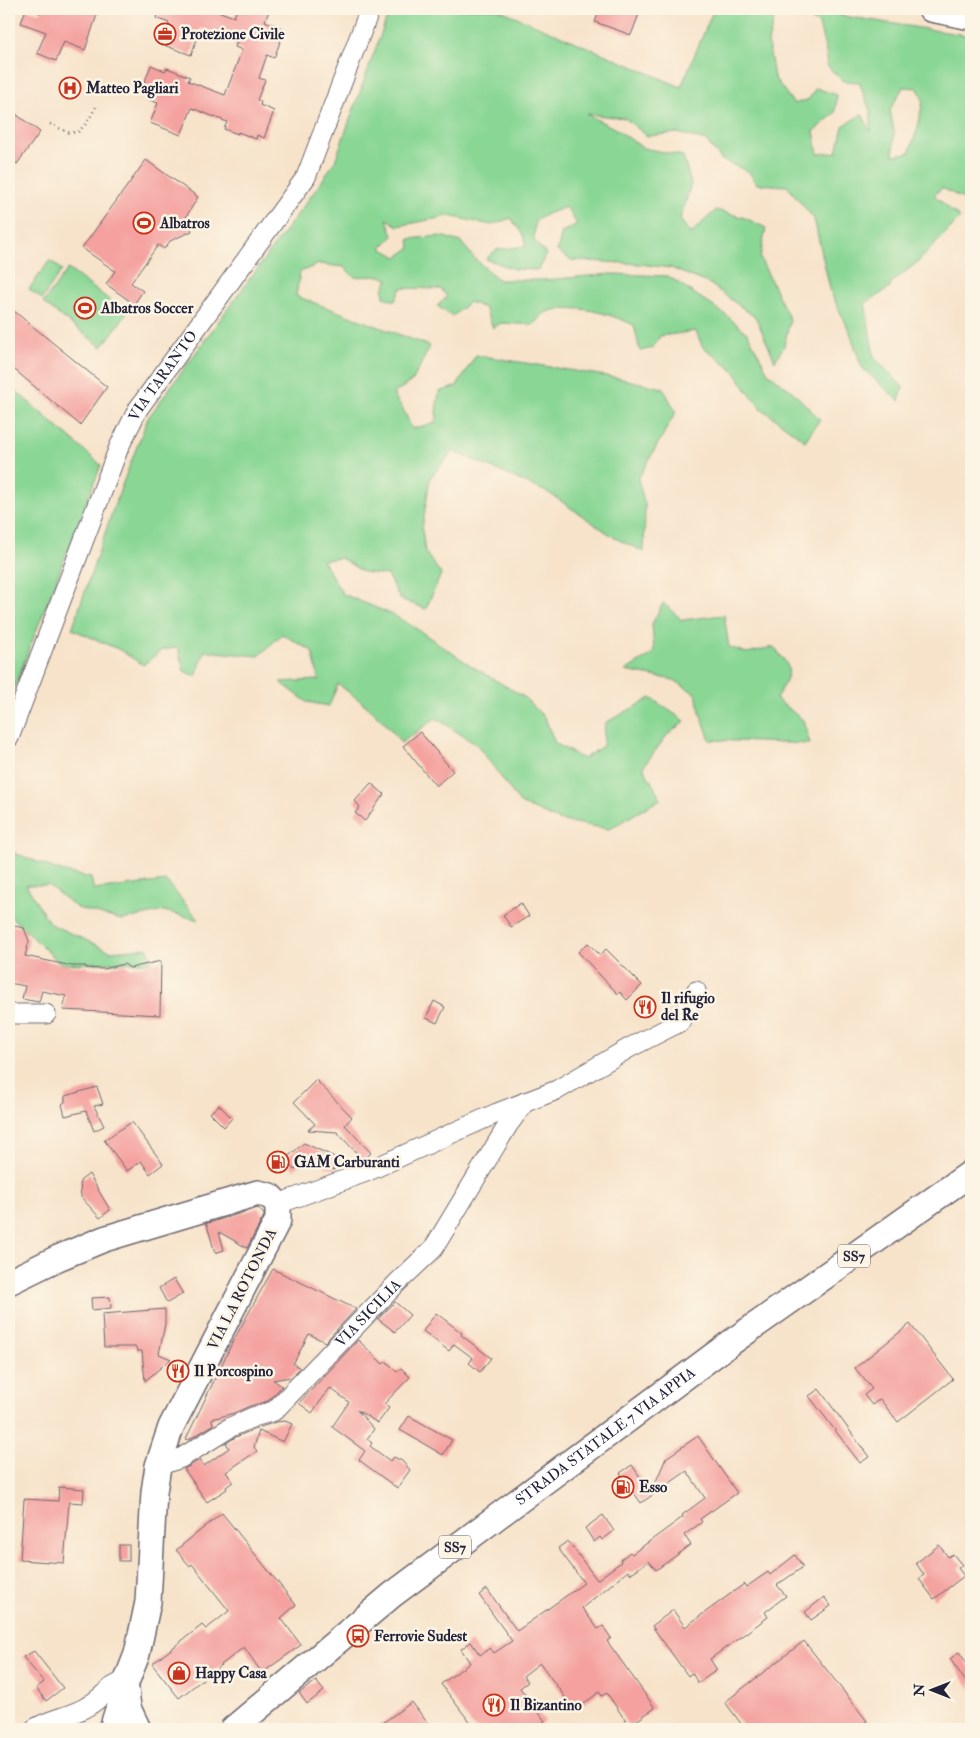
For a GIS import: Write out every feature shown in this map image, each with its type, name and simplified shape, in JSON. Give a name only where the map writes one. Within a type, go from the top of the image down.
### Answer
[{"type":"main road","points":[[931,9],[971,16]]},
{"type":"main road","name":"STRADA STATALE 7 VIA APPIA","points":[[222,1729],[242,1724],[392,1595],[729,1344],[971,1173]]},
{"type":"main road","points":[[9,1282],[58,1258],[104,1239],[258,1193],[270,1196],[278,1204]]},
{"type":"main road","name":"VIA LA ROTONDA","points":[[112,1729],[137,1654],[148,1602],[154,1492],[158,1466],[171,1427],[278,1220],[278,1204]]},
{"type":"main road","name":"VIA LA ROTONDA","points":[[127,1680],[128,1708],[138,1729]]},
{"type":"street","name":"VIA TARANTO","points":[[9,738],[113,461],[138,409],[306,177],[370,9]]},
{"type":"street","points":[[278,1204],[366,1172],[497,1113],[558,1090],[629,1048],[680,1022],[696,991]]},
{"type":"street","points":[[9,1014],[46,1014]]},
{"type":"street","name":"VIA SICILIA","points":[[158,1466],[181,1458],[231,1427],[253,1417],[274,1411],[397,1283],[433,1249],[508,1125],[525,1102]]},
{"type":"street","points":[[34,1729],[45,1722],[74,1714],[89,1706],[114,1684],[127,1680]]},
{"type":"path","points":[[50,124],[70,133],[78,132],[87,123],[97,105]]},
{"type":"green space","points":[[390,9],[498,9],[681,87],[714,9],[819,9],[844,16],[971,36],[971,103],[962,107],[971,120],[971,203],[942,188],[934,195],[960,218],[919,261],[891,283],[890,288],[865,303],[874,357],[903,387],[899,401],[862,368],[850,332],[831,293],[814,219],[787,186],[757,184],[749,172],[722,160],[706,141],[678,133],[647,136],[625,118],[586,114],[616,129],[643,148],[683,156],[691,184],[680,219],[690,234],[716,210],[745,218],[766,228],[760,258],[790,320],[784,346],[775,361],[756,318],[710,284],[671,268],[640,264],[571,260],[557,251],[562,232],[577,224],[566,207],[535,221],[534,240],[546,254],[538,270],[514,269],[486,259],[496,250],[526,246],[523,235],[511,218],[491,225],[449,216],[398,226],[387,219],[393,236],[381,248],[397,257],[410,248],[409,239],[441,236],[461,242],[475,259],[499,280],[545,280],[611,274],[668,276],[726,315],[748,334],[768,373],[793,392],[820,419],[805,441],[761,408],[735,372],[702,346],[696,331],[660,336],[653,348],[640,351],[634,325],[603,313],[580,309],[558,309],[545,313],[533,325],[501,323],[493,328],[485,308],[469,302],[453,316],[437,306],[447,297],[441,289],[401,288],[395,301],[384,297],[383,290],[388,279],[380,276],[354,277],[344,267],[319,264],[300,272],[296,296],[430,346],[413,380],[393,394],[404,411],[412,429],[437,422],[436,411],[439,392],[457,386],[476,355],[618,378],[663,388],[676,412],[638,479],[645,505],[644,552],[615,538],[549,493],[453,451],[430,478],[422,529],[425,552],[441,574],[426,609],[400,599],[387,575],[363,572],[341,558],[322,560],[343,594],[391,614],[414,627],[470,665],[524,697],[545,718],[555,743],[583,759],[603,746],[605,723],[651,698],[685,721],[667,735],[643,767],[661,799],[609,829],[558,820],[520,803],[478,746],[436,718],[401,743],[380,718],[338,684],[329,706],[307,702],[280,682],[319,680],[312,651],[282,634],[259,656],[205,651],[196,676],[184,671],[178,647],[162,650],[143,665],[120,650],[72,629],[116,501],[148,418],[335,161]],"holes":[[[794,10],[819,24],[826,52],[827,66],[843,81],[859,82],[871,113],[871,132],[862,114],[843,126],[837,152],[818,154],[814,131],[835,113],[837,95],[816,88],[809,99],[794,104],[774,77],[768,42],[775,15]],[[903,87],[918,88],[923,100],[918,127],[909,153],[893,155],[894,132],[890,110]]]},
{"type":"green space","points":[[50,260],[62,270],[42,299],[29,289]]},
{"type":"green space","name":"Albatros Soccer","points":[[68,269],[127,313],[102,347],[43,303]]},
{"type":"green space","points":[[9,385],[101,465],[9,701]]},
{"type":"green space","points":[[663,603],[682,620],[724,615],[729,647],[747,653],[773,647],[788,667],[785,683],[776,699],[803,720],[810,744],[710,740],[696,694],[674,680],[625,671],[654,653],[652,624]]},
{"type":"green space","points":[[9,851],[61,871],[91,878],[94,890],[166,881],[199,920],[164,911],[122,920],[77,908],[48,885],[26,885],[50,924],[110,951],[148,948],[152,962],[61,964],[9,915]]},
{"type":"building","points":[[26,9],[41,13],[42,9],[99,9],[85,50],[64,42],[56,61],[37,53],[46,32],[21,23]]},
{"type":"building","points":[[159,9],[212,9],[234,17],[237,9],[270,9],[265,21],[285,29],[274,58],[267,55],[259,78],[265,80],[257,100],[261,102],[260,105],[274,111],[264,138],[257,135],[256,139],[224,129],[227,122],[192,108],[181,135],[150,123],[158,103],[147,99],[148,95],[141,92],[151,65],[165,71],[167,68],[190,77],[188,81],[225,95],[242,50],[235,47],[237,42],[201,28],[191,55],[161,44],[169,23],[156,18]]},
{"type":"building","points":[[600,9],[641,9],[631,35],[595,22]]},
{"type":"building","points":[[9,109],[40,132],[17,164],[9,158]]},
{"type":"building","name":"Albatros","points":[[146,160],[198,197],[186,217],[192,231],[170,241],[164,249],[158,245],[131,283],[143,291],[134,304],[106,284],[115,271],[82,248]]},
{"type":"building","points":[[9,307],[107,387],[80,425],[9,365]]},
{"type":"building","points":[[420,732],[453,771],[436,786],[403,746]]},
{"type":"building","points":[[371,783],[384,794],[365,821],[355,813],[360,807],[355,801]]},
{"type":"building","points":[[521,903],[529,916],[511,927],[503,915]]},
{"type":"building","points":[[9,925],[24,928],[29,941],[25,956],[72,966],[104,969],[124,964],[130,968],[161,961],[160,1015],[63,1010],[66,996],[42,991],[39,1002],[22,999],[25,986],[9,983]]},
{"type":"building","points":[[588,943],[600,955],[606,949],[642,985],[627,1000],[620,992],[618,994],[578,952]]},
{"type":"building","points":[[434,1001],[445,1007],[437,1023],[426,1018]]},
{"type":"building","points":[[316,1080],[352,1117],[345,1125],[371,1153],[363,1160],[337,1132],[308,1130],[315,1124],[294,1102]]},
{"type":"building","points":[[97,1087],[103,1104],[94,1106],[104,1126],[94,1131],[86,1111],[65,1116],[62,1104],[65,1102],[65,1096]]},
{"type":"building","points":[[219,1105],[232,1118],[224,1127],[210,1113]]},
{"type":"building","points":[[132,1122],[163,1164],[150,1174],[141,1161],[127,1171],[104,1140]]},
{"type":"building","points":[[304,1143],[339,1159],[334,1170],[308,1158],[294,1170],[285,1159]]},
{"type":"building","points":[[89,1174],[110,1210],[100,1218],[81,1197],[80,1181]]},
{"type":"building","points":[[258,1208],[264,1216],[247,1248],[219,1232],[224,1250],[215,1253],[207,1225],[205,1224]]},
{"type":"building","points":[[273,1269],[356,1309],[325,1342],[309,1334],[293,1364],[300,1368],[291,1377],[273,1380],[282,1386],[268,1401],[212,1419],[213,1425],[188,1440],[186,1439],[233,1341]]},
{"type":"building","points":[[174,1279],[183,1294],[167,1303],[159,1288]]},
{"type":"building","points":[[110,1297],[111,1308],[92,1310],[91,1298]]},
{"type":"building","points":[[395,1302],[410,1315],[395,1332],[378,1319]]},
{"type":"building","points":[[165,1309],[165,1324],[159,1354],[171,1359],[145,1381],[142,1351],[137,1351],[136,1347],[104,1347],[102,1314]]},
{"type":"building","points":[[436,1313],[491,1358],[480,1372],[469,1363],[473,1358],[454,1344],[449,1351],[423,1331]]},
{"type":"building","points":[[910,1324],[953,1379],[898,1422],[880,1399],[872,1405],[864,1395],[872,1389],[855,1368]]},
{"type":"building","points":[[358,1340],[383,1364],[386,1361],[397,1372],[401,1368],[410,1377],[384,1404],[389,1408],[378,1423],[357,1410],[374,1429],[367,1439],[372,1443],[370,1446],[390,1461],[394,1457],[402,1461],[410,1470],[397,1488],[359,1460],[365,1451],[332,1427],[349,1402],[330,1388],[312,1413],[299,1403]]},
{"type":"building","points":[[819,1389],[869,1457],[860,1463],[809,1396]]},
{"type":"building","points":[[409,1416],[452,1440],[443,1455],[400,1430]]},
{"type":"building","points":[[285,1421],[292,1424],[283,1442],[259,1431],[254,1447],[257,1451],[226,1472],[233,1482],[226,1487],[227,1489],[207,1502],[184,1469],[200,1460],[204,1466],[229,1448],[226,1443],[236,1437],[257,1428]]},
{"type":"building","points":[[698,1436],[737,1493],[700,1519],[702,1522],[684,1535],[691,1545],[656,1570],[649,1561],[630,1574],[628,1571],[582,1608],[598,1629],[603,1626],[611,1638],[607,1641],[655,1708],[629,1726],[607,1693],[602,1696],[599,1692],[575,1711],[540,1663],[523,1676],[528,1682],[520,1688],[545,1721],[535,1729],[475,1729],[441,1684],[470,1663],[461,1649],[471,1642],[480,1655],[490,1648],[494,1653],[512,1641],[479,1595],[487,1589],[517,1631],[584,1583],[558,1548],[568,1541],[597,1580],[621,1562],[620,1560],[630,1552],[632,1554],[683,1517],[682,1515],[705,1498],[687,1471],[641,1503],[620,1473],[632,1465],[651,1493],[666,1458]]},
{"type":"building","points":[[59,1487],[84,1489],[83,1503],[69,1502],[64,1563],[20,1560],[24,1499],[58,1501]]},
{"type":"building","points":[[222,1513],[296,1605],[281,1618],[301,1645],[262,1673],[244,1647],[179,1698],[152,1664],[202,1625],[206,1629],[229,1611],[192,1564],[190,1566],[176,1550]]},
{"type":"building","points":[[603,1515],[614,1531],[602,1540],[600,1537],[594,1542],[585,1528]]},
{"type":"building","points":[[119,1545],[129,1545],[129,1561],[119,1561]]},
{"type":"building","points":[[939,1545],[948,1557],[953,1554],[962,1565],[958,1568],[964,1576],[934,1599],[919,1579],[924,1575],[916,1563]]},
{"type":"building","points":[[795,1555],[803,1567],[777,1585],[786,1596],[765,1612],[768,1617],[710,1659],[717,1670],[698,1683],[692,1673],[688,1676],[652,1626],[673,1610],[685,1627],[744,1584],[746,1587],[768,1572],[770,1575]]},
{"type":"building","points":[[824,1597],[831,1606],[811,1620],[805,1612]]},
{"type":"building","points":[[804,1641],[867,1721],[856,1729],[745,1729],[725,1702]]},
{"type":"building","points":[[34,1651],[63,1688],[46,1701],[36,1688],[44,1682],[23,1657]]},
{"type":"building","points":[[959,1652],[971,1669],[971,1689],[950,1659]]},
{"type":"building","points":[[316,1681],[324,1691],[307,1704],[299,1693]]},
{"type":"building","points":[[412,1702],[432,1729],[374,1729]]},
{"type":"place","name":"Protezione Civile","points":[[165,34]]},
{"type":"place","name":"Matteo Pagliari","points":[[70,88]]},
{"type":"place","name":"Albatros","points":[[144,223]]},
{"type":"place","name":"Albatros Soccer","points":[[85,308]]},
{"type":"place","name":"Il rifugio del Re","points":[[645,1007]]},
{"type":"place","name":"GAM Carburanti","points":[[278,1162]]},
{"type":"place","name":"Il Porcospino","points":[[178,1371]]},
{"type":"place","name":"Esso","points":[[623,1487]]},
{"type":"place","name":"Ferrovie Sudest","points":[[358,1636]]},
{"type":"place","name":"Happy Casa","points":[[179,1673]]},
{"type":"place","name":"Il Bizantino","points":[[494,1705]]}]
